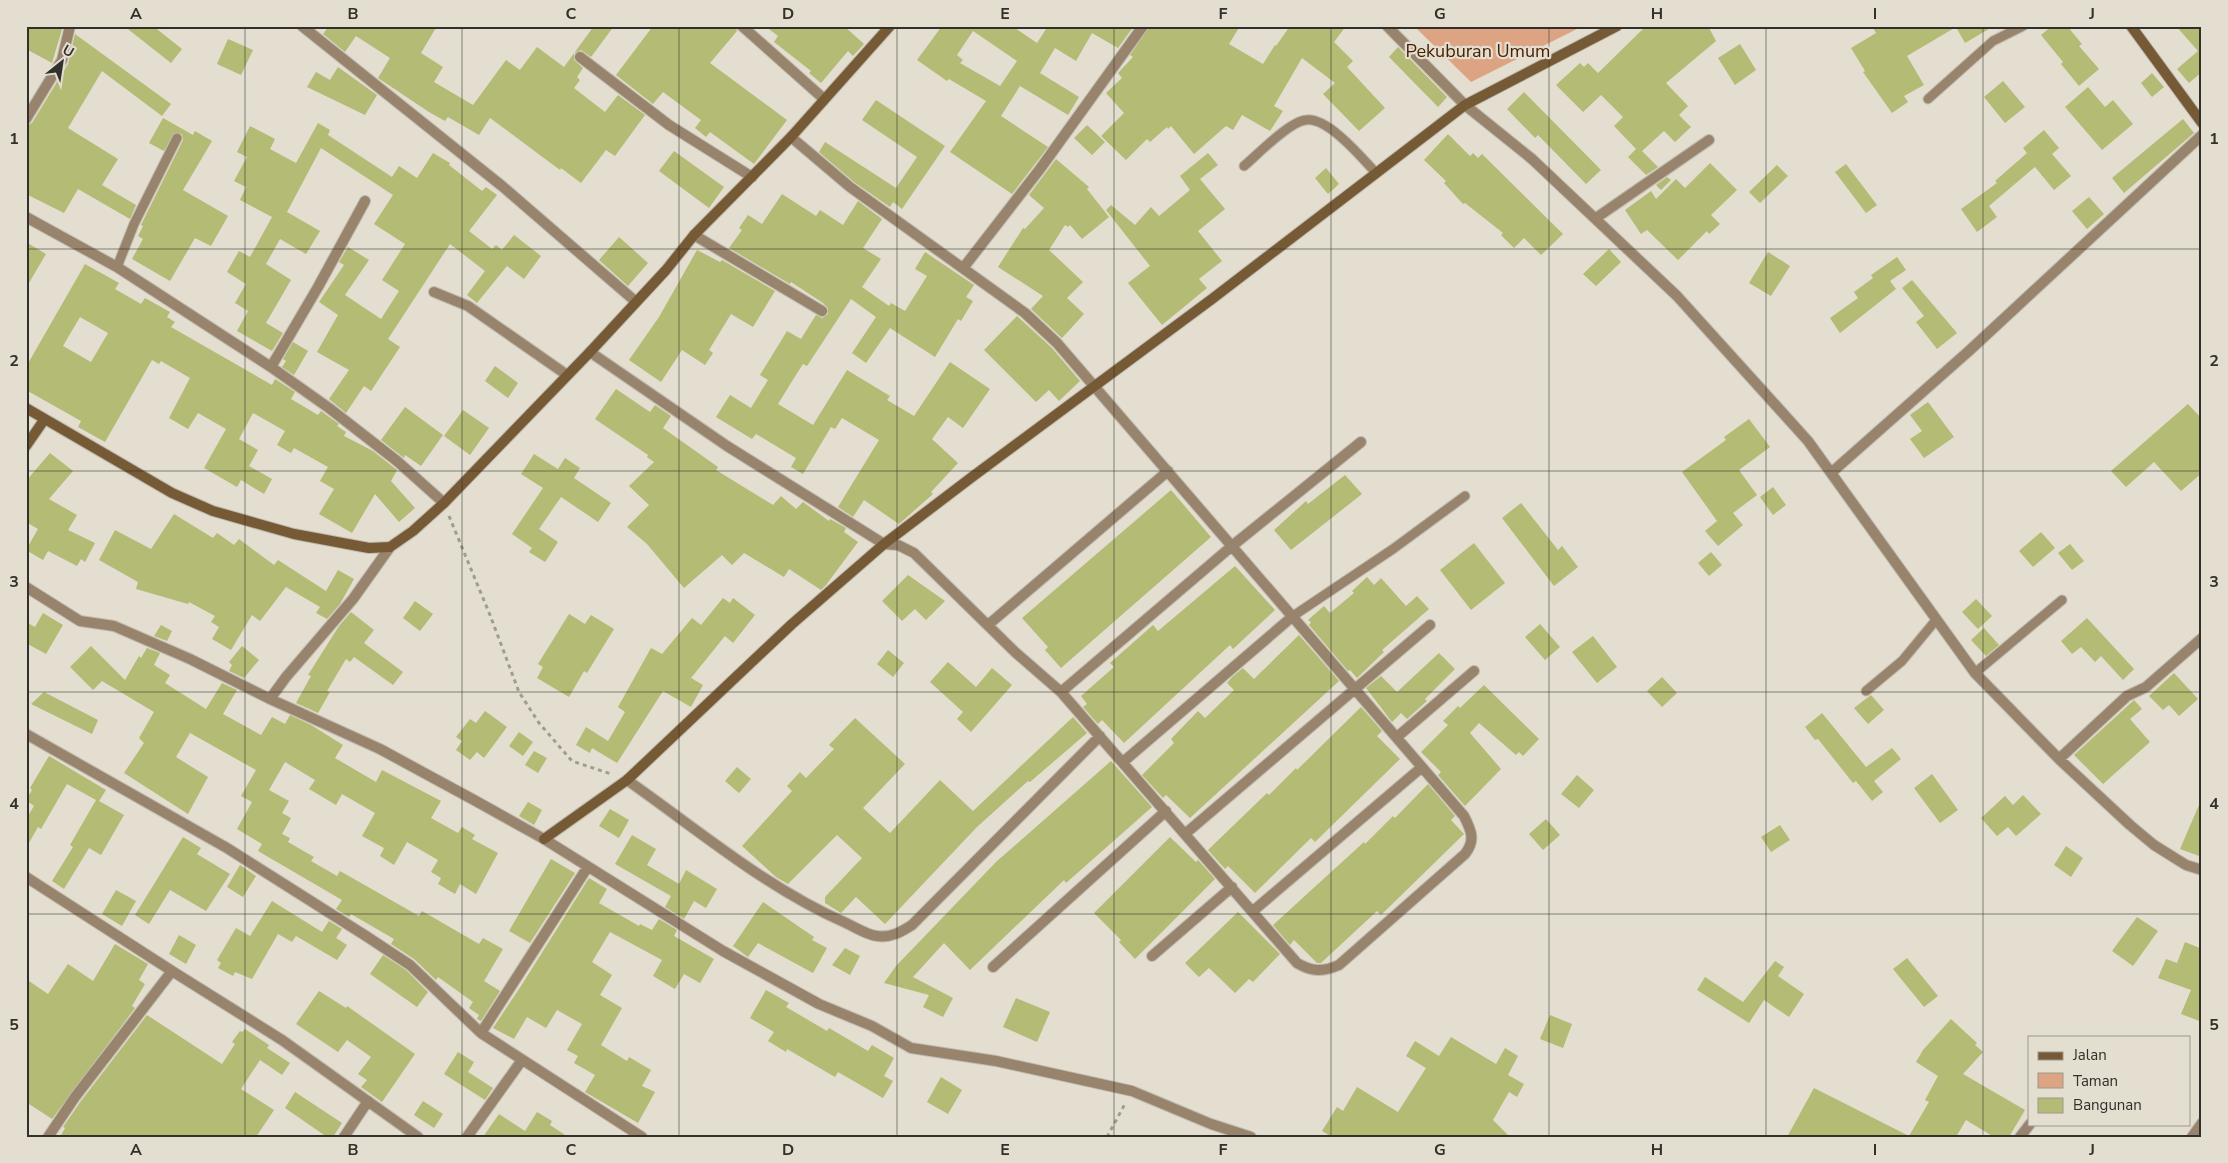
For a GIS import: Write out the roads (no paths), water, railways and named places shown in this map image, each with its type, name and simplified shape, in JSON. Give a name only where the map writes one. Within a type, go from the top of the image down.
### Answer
[{"type":"street","points":[[26,118],[62,60],[70,26]]},
{"type":"street","points":[[302,26],[502,186],[635,302]]},
{"type":"street","points":[[742,26],[824,99]]},
{"type":"street","points":[[270,699],[286,677],[353,599],[390,547],[413,531],[444,504],[567,376],[666,270],[694,235],[791,137],[890,26]]},
{"type":"street","points":[[964,267],[1040,169],[1143,26]]},
{"type":"street","points":[[544,839],[627,780],[792,624],[884,544],[1212,299],[1465,105],[1617,26]]},
{"type":"street","points":[[2131,26],[2202,123]]},
{"type":"street","points":[[1395,28],[1465,105],[1532,159],[1677,296],[1808,441],[1975,672],[2059,759],[2154,845],[2186,865],[2202,870]]},
{"type":"street","points":[[580,57],[669,125],[752,177]]},
{"type":"street","points":[[1831,472],[1970,350],[2202,135]]},
{"type":"street","points":[[590,352],[727,446],[884,544],[898,545],[914,553],[1061,692],[1298,963],[1315,971],[1326,971],[1339,965],[1471,847],[1473,838],[1464,816],[1093,387],[1058,342],[1025,313],[964,267],[850,187],[791,137]]},
{"type":"street","points":[[1596,218],[1709,140]]},
{"type":"street","points":[[270,367],[318,287],[365,201]]},
{"type":"street","points":[[26,217],[117,267],[270,367],[329,408],[382,449],[444,504]]},
{"type":"street","points":[[694,235],[822,311]]},
{"type":"street","points":[[434,292],[468,306],[567,376]]},
{"type":"street","points":[[26,408],[172,493],[213,510],[294,534],[369,548],[390,547]]},
{"type":"street","points":[[26,446],[44,420]]},
{"type":"street","points":[[1061,692],[1232,546],[1361,442]]},
{"type":"street","points":[[988,625],[1168,472]]},
{"type":"street","points":[[26,587],[80,621],[114,626],[190,659],[270,699],[380,750],[544,839],[587,868],[722,951],[819,1004],[872,1026],[911,1048],[996,1061],[1132,1091],[1211,1124],[1251,1137]]},
{"type":"street","points":[[1123,762],[1293,616]]},
{"type":"street","points":[[1185,834],[1430,625]]},
{"type":"street","points":[[2059,759],[2127,696],[2146,687],[2202,638]]},
{"type":"street","points":[[1396,737],[1474,671]]},
{"type":"street","points":[[26,734],[227,848],[366,936],[410,965],[481,1033],[642,1137]]},
{"type":"street","points":[[627,780],[736,858],[816,910],[875,936],[888,936],[900,933],[912,924],[1100,736]]},
{"type":"street","points":[[1253,911],[1422,767]]},
{"type":"street","points":[[993,967],[1166,811]]},
{"type":"street","points":[[481,1033],[587,868]]},
{"type":"street","points":[[26,877],[172,972],[282,1040],[418,1137]]},
{"type":"street","points":[[1152,956],[1232,887]]},
{"type":"street","points":[[48,1137],[75,1097],[172,972]]},
{"type":"street","points":[[467,1137],[522,1060]]},
{"type":"street","points":[[344,1137],[368,1101]]},
{"type":"street","points":[[2192,1137],[2202,1123]]},
{"type":"street","points":[[2020,1137],[2028,1126]]},
{"type":"lane","points":[[1928,99],[1993,41],[2023,26]]},
{"type":"lane","points":[[1244,166],[1286,130],[1306,120],[1314,121],[1333,130],[1376,173]]},
{"type":"lane","points":[[117,267],[134,224],[177,138]]},
{"type":"lane","points":[[1293,616],[1393,549],[1465,496]]},
{"type":"lane","points":[[1975,672],[2062,600]]},
{"type":"lane","points":[[1866,691],[1902,661],[1936,620]]},
{"type":"park label","name":"Pekuburan Umum","points":[[1478,51]]}]
